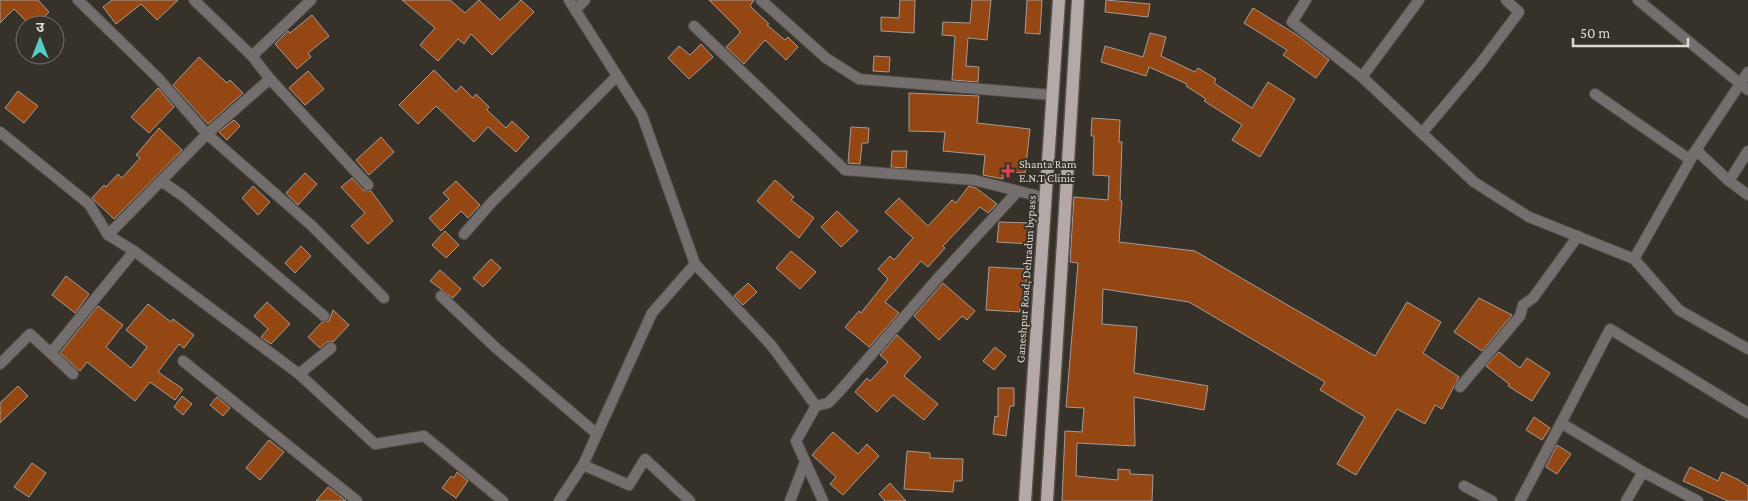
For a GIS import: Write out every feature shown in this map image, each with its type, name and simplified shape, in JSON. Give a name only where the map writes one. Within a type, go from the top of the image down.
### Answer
[{"type":"main road","name":"Ganeshpur Road, Dehradun bypass","points":[[1025,501],[1059,0]]},
{"type":"main road","points":[[1047,501],[1078,0]]},
{"type":"street","points":[[78,0],[157,77],[208,134],[311,225],[384,298]]},
{"type":"street","points":[[194,0],[252,56],[270,79],[368,185]]},
{"type":"street","points":[[252,56],[311,0]]},
{"type":"street","points":[[569,0],[642,115],[695,264],[771,345],[816,406]]},
{"type":"street","points":[[575,10],[585,0]]},
{"type":"street","points":[[761,0],[826,58],[859,79],[1053,95]]},
{"type":"street","points":[[1306,0],[1292,22],[1362,77],[1474,182],[1529,216],[1634,259],[1679,310],[1748,349]]},
{"type":"street","points":[[1362,77],[1419,0]]},
{"type":"street","points":[[1422,133],[1480,64],[1518,12],[1506,0]]},
{"type":"street","points":[[1638,0],[1744,86]]},
{"type":"street","points":[[694,26],[845,170],[974,180],[1046,198]]},
{"type":"street","points":[[1595,94],[1689,159],[1744,86],[1748,72]]},
{"type":"street","points":[[464,234],[492,202],[617,76]]},
{"type":"street","points":[[108,235],[208,134],[270,79]]},
{"type":"street","points":[[0,132],[89,204],[108,235],[134,250],[299,374],[375,444],[424,436],[503,501]]},
{"type":"street","points":[[1696,150],[1729,181],[1748,195]]},
{"type":"street","points":[[1634,259],[1696,150]]},
{"type":"street","points":[[1729,181],[1748,151]]},
{"type":"street","points":[[158,183],[164,183],[183,196],[324,316]]},
{"type":"street","points":[[823,501],[796,441],[816,406],[828,403],[838,393],[938,278],[1018,191]]},
{"type":"street","points":[[1460,388],[1520,316],[1523,306],[1533,298],[1578,236]]},
{"type":"street","points":[[51,353],[134,250]]},
{"type":"street","points":[[559,501],[583,465],[652,313],[695,264]]},
{"type":"street","points":[[441,296],[496,348],[597,434]]},
{"type":"street","points":[[1520,501],[1610,330],[1748,413]]},
{"type":"street","points":[[0,364],[30,334],[73,374]]},
{"type":"street","points":[[299,374],[331,348]]},
{"type":"street","points":[[183,361],[357,501]]},
{"type":"street","points":[[1561,423],[1643,472],[1698,501]]},
{"type":"street","points":[[583,465],[628,485],[645,459],[690,501]]},
{"type":"street","points":[[790,501],[805,462]]},
{"type":"street","points":[[1626,501],[1643,472]]},
{"type":"street","points":[[1464,486],[1492,501]]},
{"type":"building","points":[[0,0],[38,0],[49,12],[46,15],[20,15],[14,9],[0,23]]},
{"type":"building","points":[[112,0],[178,0],[157,20],[141,4],[116,24],[103,7]]},
{"type":"building","points":[[402,0],[450,0],[465,13],[479,0],[500,20],[521,0],[534,12],[492,55],[471,34],[464,44],[458,39],[438,61],[420,45],[435,28]]},
{"type":"building","points":[[709,0],[754,0],[750,6],[769,24],[767,25],[785,40],[788,37],[798,47],[786,60],[765,40],[744,64],[726,47],[740,33],[739,30]]},
{"type":"building","points":[[900,0],[915,0],[914,33],[881,31],[881,17],[899,18]]},
{"type":"building","points":[[972,0],[991,0],[987,40],[968,38],[966,66],[979,67],[978,82],[952,80],[955,36],[942,35],[943,22],[970,23]]},
{"type":"building","points":[[1027,0],[1042,0],[1040,34],[1025,33]]},
{"type":"building","points":[[1106,0],[1150,4],[1148,17],[1105,12]]},
{"type":"building","points":[[1253,8],[1297,35],[1329,60],[1316,78],[1283,55],[1287,50],[1244,23]]},
{"type":"building","points":[[312,15],[329,36],[308,53],[311,57],[297,69],[275,44],[288,31],[290,33]]},
{"type":"building","points":[[1150,33],[1166,37],[1161,56],[1195,72],[1198,68],[1216,79],[1214,83],[1252,108],[1268,82],[1295,99],[1260,157],[1232,140],[1242,125],[1204,101],[1206,99],[1186,86],[1187,84],[1149,67],[1146,76],[1101,62],[1105,46],[1143,57]]},
{"type":"building","points":[[701,44],[713,57],[689,79],[668,58],[679,46],[690,55]]},
{"type":"building","points":[[874,56],[890,57],[889,72],[873,71]]},
{"type":"building","points":[[199,57],[227,83],[230,80],[243,93],[208,124],[173,85]]},
{"type":"building","points":[[434,70],[456,92],[461,86],[473,98],[476,94],[489,107],[487,110],[506,128],[512,121],[529,137],[516,152],[488,127],[474,142],[436,106],[418,124],[399,105]]},
{"type":"building","points":[[308,71],[324,89],[305,105],[289,88]]},
{"type":"building","points":[[158,88],[174,107],[149,133],[131,117]]},
{"type":"building","points":[[18,91],[38,106],[24,123],[5,108]]},
{"type":"building","points":[[909,93],[979,96],[977,123],[1030,129],[1025,173],[1003,172],[1003,179],[983,175],[985,155],[943,151],[945,132],[909,131]]},
{"type":"building","points":[[1092,118],[1120,120],[1119,142],[1122,142],[1120,201],[1122,201],[1119,242],[1195,251],[1375,356],[1407,302],[1441,322],[1423,353],[1459,377],[1442,409],[1435,405],[1425,424],[1397,409],[1356,475],[1337,464],[1365,417],[1320,390],[1325,382],[1189,302],[1103,289],[1102,324],[1137,327],[1134,373],[1208,386],[1204,410],[1134,397],[1135,446],[1077,443],[1076,476],[1118,480],[1118,469],[1130,470],[1130,474],[1153,475],[1152,501],[1062,501],[1065,431],[1082,432],[1084,408],[1066,407],[1078,263],[1070,262],[1074,197],[1108,200],[1109,176],[1093,175],[1094,136],[1091,136]]},
{"type":"building","points":[[234,120],[240,126],[227,140],[219,132]]},
{"type":"building","points":[[851,127],[869,128],[868,143],[862,143],[860,164],[848,163]]},
{"type":"building","points":[[159,128],[182,150],[114,219],[92,198],[118,174],[122,178],[140,158],[136,155]]},
{"type":"building","points":[[381,137],[394,152],[369,175],[356,160]]},
{"type":"building","points":[[892,151],[907,151],[906,168],[891,167]]},
{"type":"building","points":[[305,173],[317,184],[298,205],[286,193]]},
{"type":"building","points":[[352,178],[363,190],[371,191],[393,221],[368,244],[351,226],[365,213],[341,187]]},
{"type":"building","points":[[775,180],[794,197],[791,200],[814,218],[799,238],[757,201]]},
{"type":"building","points":[[456,181],[480,205],[468,218],[461,211],[441,231],[429,218],[449,199],[443,193]]},
{"type":"building","points":[[253,186],[270,202],[258,215],[242,198]]},
{"type":"building","points":[[969,186],[976,188],[997,204],[988,213],[980,207],[943,246],[945,248],[928,267],[921,261],[885,302],[899,313],[869,347],[845,327],[859,311],[861,313],[888,279],[878,269],[890,256],[894,260],[913,238],[885,212],[899,198],[928,226],[952,200],[956,203]]},
{"type":"building","points":[[837,211],[858,231],[841,247],[821,227]]},
{"type":"building","points":[[999,222],[1032,223],[1031,244],[997,242]]},
{"type":"building","points":[[445,231],[459,245],[446,258],[432,245]]},
{"type":"building","points":[[301,246],[311,256],[295,273],[285,263]]},
{"type":"building","points":[[791,251],[816,272],[800,289],[776,268]]},
{"type":"building","points":[[491,259],[501,268],[483,287],[473,278]]},
{"type":"building","points":[[989,267],[1027,269],[1025,305],[1020,305],[1020,312],[986,310]]},
{"type":"building","points":[[440,270],[461,289],[453,298],[430,281]]},
{"type":"building","points":[[66,276],[89,294],[75,313],[52,295]]},
{"type":"building","points":[[748,283],[757,292],[743,305],[734,296]]},
{"type":"building","points":[[943,283],[975,311],[967,320],[962,316],[939,340],[914,316]]},
{"type":"building","points":[[1479,298],[1512,315],[1482,351],[1454,332]]},
{"type":"building","points":[[267,302],[290,324],[271,344],[261,337],[268,329],[254,316]]},
{"type":"building","points":[[148,304],[171,322],[173,319],[194,335],[184,348],[179,344],[158,372],[183,389],[175,400],[150,382],[135,401],[87,362],[80,371],[60,353],[98,306],[123,325],[106,347],[131,368],[147,347],[126,330]]},
{"type":"building","points":[[333,310],[349,325],[333,342],[327,342],[320,348],[308,337],[322,322],[329,321]]},
{"type":"building","points":[[897,335],[921,357],[904,376],[938,404],[924,420],[893,395],[877,412],[855,392],[867,378],[870,381],[888,362],[880,355]]},
{"type":"building","points":[[995,347],[1006,356],[994,370],[983,361]]},
{"type":"building","points":[[1499,352],[1520,368],[1527,358],[1550,373],[1532,401],[1508,386],[1509,384],[1486,366]]},
{"type":"building","points":[[18,386],[28,396],[0,423],[0,403]]},
{"type":"building","points":[[998,388],[1014,388],[1014,406],[1010,406],[1006,436],[993,434],[995,416],[998,417]]},
{"type":"building","points":[[182,396],[192,404],[183,415],[174,407]]},
{"type":"building","points":[[217,397],[230,408],[223,416],[210,405]]},
{"type":"building","points":[[1534,417],[1550,428],[1542,440],[1526,430]]},
{"type":"building","points":[[833,432],[858,454],[867,444],[879,456],[843,495],[830,484],[836,477],[812,455]]},
{"type":"building","points":[[269,440],[284,452],[260,480],[246,468]]},
{"type":"building","points":[[1557,445],[1571,454],[1557,474],[1546,467]]},
{"type":"building","points":[[907,451],[930,453],[930,458],[963,459],[962,481],[954,481],[953,492],[904,489]]},
{"type":"building","points":[[32,463],[46,473],[29,497],[14,487]]},
{"type":"building","points":[[1690,467],[1718,481],[1722,472],[1737,479],[1748,486],[1748,501],[1728,501],[1683,481]]},
{"type":"building","points":[[457,472],[468,481],[456,498],[442,488],[451,476],[454,478]]},
{"type":"building","points":[[890,483],[906,501],[885,501],[879,494]]},
{"type":"building","points":[[328,487],[346,501],[316,501]]},
{"type":"place","name":"Shanta Ram E.N.T Clinic","points":[[1008,171]]}]
